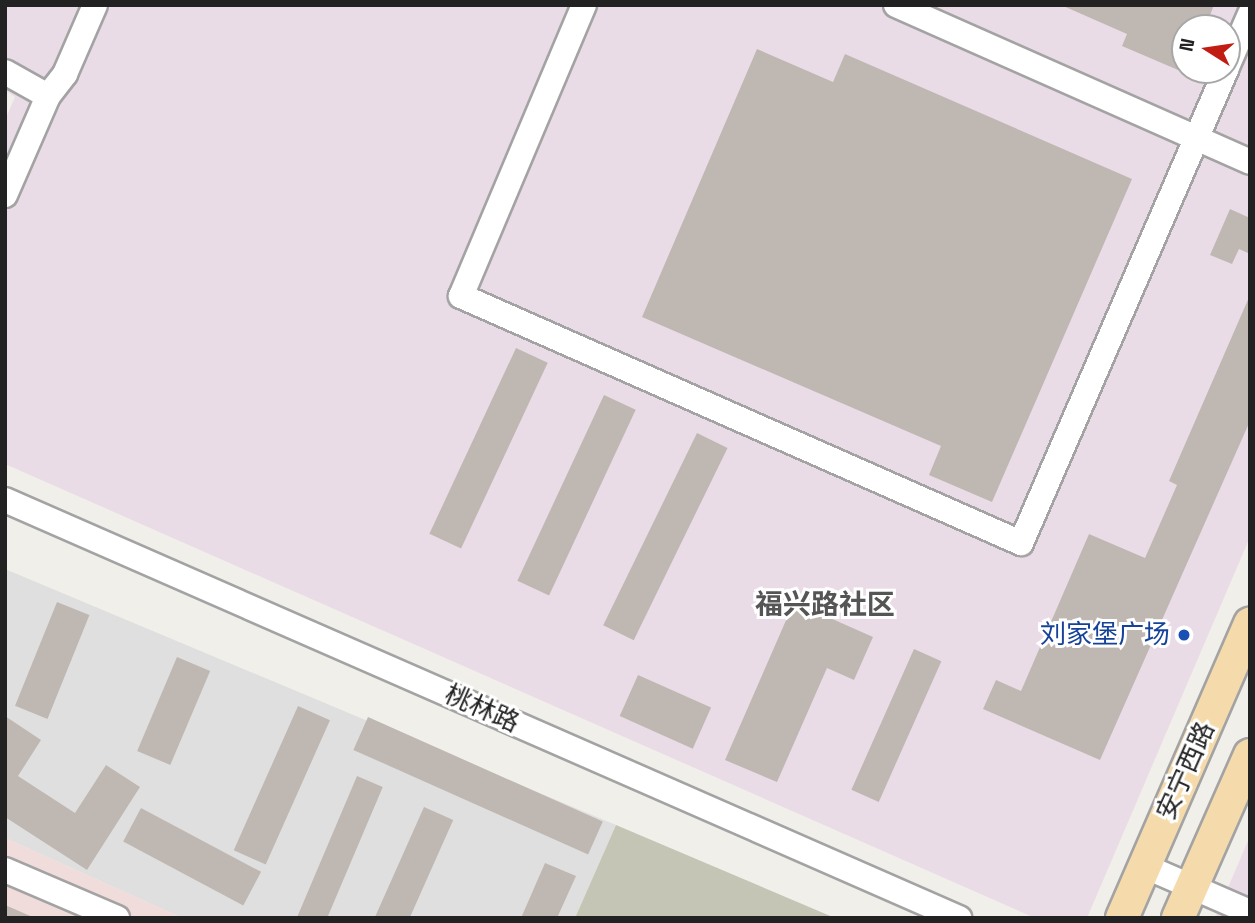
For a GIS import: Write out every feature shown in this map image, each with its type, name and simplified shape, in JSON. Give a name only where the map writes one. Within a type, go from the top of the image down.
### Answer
[{"type":"main road","name":"安宁西路","points":[[1122,918],[1250,624]]},
{"type":"main road","points":[[1178,918],[1250,755]]},
{"type":"street","points":[[5,195],[48,96],[65,74],[95,5]]},
{"type":"street","points":[[584,5],[461,296],[1021,543],[1219,84]]},
{"type":"street","points":[[896,5],[1250,162]]},
{"type":"street","points":[[1241,34],[1250,14]]},
{"type":"street","points":[[5,72],[48,96]]},
{"type":"street","name":"桃林路","points":[[5,500],[959,918]]},
{"type":"street","points":[[1144,866],[1250,912]]},
{"type":"street","points":[[5,870],[117,918]]},
{"type":"shaded area","points":[[5,5],[1250,5],[1250,537],[1087,918],[1035,918],[5,464],[5,120],[15,97],[5,90]]},
{"type":"shaded area","points":[[5,569],[616,825],[575,918],[182,918],[5,838]]},
{"type":"shaded area","points":[[616,825],[835,918],[575,918]]},
{"type":"shaded area","points":[[1250,836],[1250,918],[1215,918]]},
{"type":"shaded area","points":[[5,838],[182,918],[5,918]]},
{"type":"building","points":[[1061,5],[1214,5],[1210,14],[1171,14],[1171,67],[1122,46],[1127,34]]},
{"type":"building","points":[[757,49],[833,82],[845,54],[1132,179],[992,502],[929,475],[941,446],[642,317]]},
{"type":"building","points":[[1230,209],[1250,218],[1250,254],[1239,249],[1232,264],[1210,255]]},
{"type":"building","points":[[1250,295],[1250,421],[1100,760],[983,709],[996,680],[1021,691],[1089,534],[1145,558],[1177,485],[1169,481]]},
{"type":"building","points":[[516,348],[548,363],[461,549],[429,534]]},
{"type":"building","points":[[604,395],[636,410],[549,596],[517,581]]},
{"type":"building","points":[[697,433],[728,448],[634,640],[603,625]]},
{"type":"building","points":[[57,602],[89,615],[47,719],[15,706]]},
{"type":"building","points":[[794,602],[873,637],[854,680],[827,668],[777,782],[725,760]]},
{"type":"building","points":[[914,649],[941,661],[879,802],[851,790]]},
{"type":"building","points":[[177,657],[210,671],[170,765],[137,751]]},
{"type":"building","points":[[638,675],[711,708],[693,749],[620,716]]},
{"type":"building","points":[[298,706],[330,720],[266,865],[234,850]]},
{"type":"building","points":[[5,716],[41,740],[18,776],[75,813],[106,765],[140,787],[87,870],[5,817]]},
{"type":"building","points":[[368,717],[603,822],[588,854],[353,750]]},
{"type":"building","points":[[357,776],[383,787],[327,918],[297,918]]},
{"type":"building","points":[[424,807],[453,820],[410,918],[375,918]]},
{"type":"building","points":[[141,808],[261,872],[243,905],[123,842]]},
{"type":"building","points":[[545,863],[576,876],[557,918],[521,918]]},
{"type":"building","points":[[5,905],[35,918],[5,918]]},
{"type":"place","name":"刘家堡广场","points":[[1184,635]]},
{"type":"district","name":"福兴路社区","points":[[825,604]]}]
